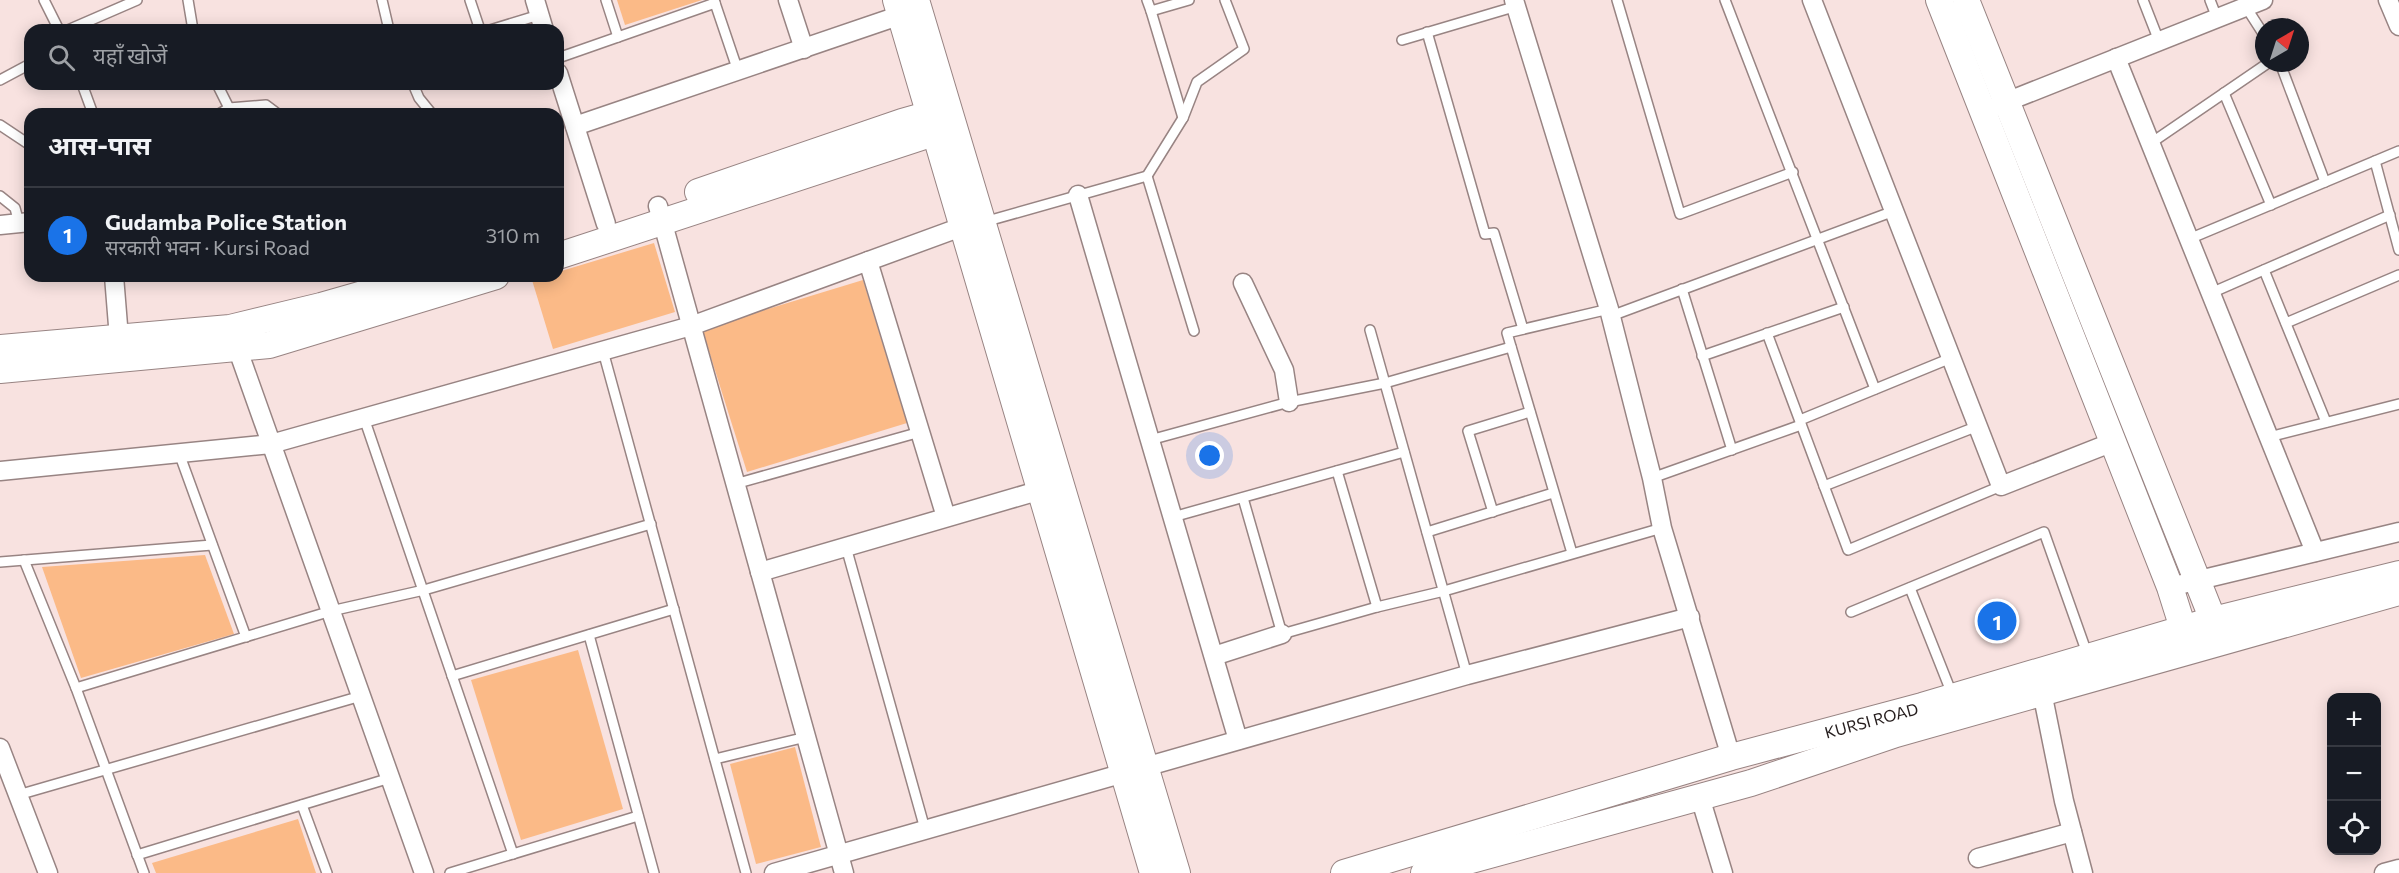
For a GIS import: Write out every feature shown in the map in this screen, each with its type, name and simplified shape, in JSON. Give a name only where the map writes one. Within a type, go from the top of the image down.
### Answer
[{"type":"street","points":[[788,0],[804,49]]},
{"type":"street","points":[[1812,0],[2001,486],[2113,442]]},
{"type":"street","points":[[1939,0],[2170,587],[2186,639]]},
{"type":"street","points":[[1965,0],[2217,631]]},
{"type":"street","points":[[1983,111],[2263,0]]},
{"type":"street","points":[[2388,0],[2399,26]]},
{"type":"street","points":[[1516,2],[1610,312],[1652,478],[1662,528],[1690,617],[1719,724],[1731,757]]},
{"type":"street","points":[[575,126],[804,49],[905,5],[943,120],[1134,770],[1153,873]]},
{"type":"street","points":[[2116,58],[2315,552]]},
{"type":"street","points":[[563,90],[606,224]]},
{"type":"street","points":[[564,254],[660,214],[943,120]]},
{"type":"street","points":[[1078,195],[1238,740]]},
{"type":"street","points":[[564,236],[606,224],[660,214]]},
{"type":"street","points":[[660,214],[844,873]]},
{"type":"street","points":[[0,225],[24,222]]},
{"type":"street","points":[[0,471],[271,444],[691,326],[974,224]]},
{"type":"street","points":[[974,224],[1041,490],[1134,770],[1177,873]]},
{"type":"street","points":[[868,261],[946,517]]},
{"type":"street","points":[[114,282],[119,338]]},
{"type":"street","points":[[0,370],[233,338],[321,306],[405,282]]},
{"type":"street","points":[[0,348],[119,338],[233,338],[269,345],[476,282]]},
{"type":"street","points":[[1243,283],[1284,370],[1289,402]]},
{"type":"street","points":[[233,338],[424,873]]},
{"type":"street","points":[[760,572],[1041,490]]},
{"type":"street","points":[[2170,587],[2399,531]]},
{"type":"street","name":"KURSI ROAD","points":[[1424,873],[1751,783],[2040,682],[2186,639],[2398,585]]},
{"type":"street","points":[[774,873],[1467,675],[1690,617]]},
{"type":"street","points":[[1214,656],[1282,634]]},
{"type":"street","name":"KURSI ROAD","points":[[1344,873],[1731,757],[1953,697],[2040,682],[2088,656],[2186,639]]},
{"type":"street","points":[[2040,682],[2083,873]]},
{"type":"street","points":[[0,748],[48,873]]},
{"type":"street","points":[[1700,797],[1723,873]]},
{"type":"street","points":[[1978,858],[2072,832]]},
{"type":"street","points":[[2384,873],[2399,869]]},
{"type":"lane","points":[[44,0],[56,24]]},
{"type":"lane","points":[[82,24],[137,0]]},
{"type":"lane","points":[[188,0],[192,24]]},
{"type":"lane","points":[[382,0],[388,24]]},
{"type":"lane","points":[[470,0],[478,24]]},
{"type":"lane","points":[[606,0],[618,37]]},
{"type":"lane","points":[[1147,0],[1183,118]]},
{"type":"lane","points":[[1151,11],[1189,0]]},
{"type":"lane","points":[[974,224],[1147,176],[1183,118],[1197,82],[1244,49],[1225,0]]},
{"type":"lane","points":[[1617,0],[1680,214],[1792,172]]},
{"type":"lane","points":[[1725,0],[1875,389]]},
{"type":"lane","points":[[2143,0],[2159,41]]},
{"type":"lane","points":[[2210,0],[2217,18]]},
{"type":"lane","points":[[564,56],[715,1],[738,71]]},
{"type":"lane","points":[[1402,40],[1516,2]]},
{"type":"lane","points":[[2246,7],[2255,21]]},
{"type":"lane","points":[[510,24],[539,15]]},
{"type":"lane","points":[[1427,32],[1485,234],[1494,233],[1523,329]]},
{"type":"lane","points":[[0,80],[24,67]]},
{"type":"lane","points":[[2151,143],[2255,72]]},
{"type":"lane","points":[[2283,72],[2325,182]]},
{"type":"lane","points":[[84,90],[91,108]]},
{"type":"lane","points":[[220,90],[229,108],[266,105],[270,108]]},
{"type":"lane","points":[[416,90],[427,108]]},
{"type":"lane","points":[[2224,93],[2271,205]]},
{"type":"lane","points":[[0,125],[24,141]]},
{"type":"lane","points":[[2189,239],[2399,151]]},
{"type":"lane","points":[[2375,161],[2399,250]]},
{"type":"lane","points":[[1147,176],[1194,331]]},
{"type":"lane","points":[[0,196],[15,208],[24,222]]},
{"type":"lane","points":[[1572,553],[1507,333],[1610,312],[1682,289],[1894,211]]},
{"type":"lane","points":[[2211,293],[2390,215]]},
{"type":"lane","points":[[2264,270],[2326,422]]},
{"type":"lane","points":[[2286,323],[2399,274]]},
{"type":"lane","points":[[1682,289],[1732,450]]},
{"type":"lane","points":[[1702,356],[1844,307]]},
{"type":"lane","points":[[1370,330],[1467,675]]},
{"type":"lane","points":[[1767,333],[1848,550],[2001,486]]},
{"type":"lane","points":[[1150,440],[1289,402],[1385,383],[1511,347]]},
{"type":"lane","points":[[603,351],[746,873]]},
{"type":"lane","points":[[1652,478],[1800,423],[1951,358]]},
{"type":"lane","points":[[2269,437],[2399,404]]},
{"type":"lane","points":[[1493,512],[1468,431],[1530,412]]},
{"type":"lane","points":[[364,418],[513,854]]},
{"type":"lane","points":[[1824,486],[1978,426]]},
{"type":"lane","points":[[735,484],[920,432]]},
{"type":"lane","points":[[1173,517],[1404,452]]},
{"type":"lane","points":[[179,453],[246,637]]},
{"type":"lane","points":[[1337,471],[1377,607]]},
{"type":"lane","points":[[1427,532],[1553,493]]},
{"type":"lane","points":[[1243,498],[1282,634],[1444,591],[1662,528]]},
{"type":"lane","points":[[76,688],[331,611],[424,590],[651,524]]},
{"type":"lane","points":[[1851,612],[2044,532],[2088,656]]},
{"type":"lane","points":[[0,562],[212,544]]},
{"type":"lane","points":[[846,547],[925,829]]},
{"type":"lane","points":[[24,560],[76,688],[144,873]]},
{"type":"lane","points":[[1910,588],[1953,697]]},
{"type":"lane","points":[[452,676],[674,609]]},
{"type":"lane","points":[[589,635],[654,873]]},
{"type":"lane","points":[[18,795],[361,696]]},
{"type":"lane","points":[[715,759],[806,737]]},
{"type":"lane","points":[[137,855],[390,778]]},
{"type":"lane","points":[[302,805],[327,873]]},
{"type":"lane","points":[[450,873],[638,816]]},
{"type":"shaded area","points":[[617,0],[702,0],[625,25]]},
{"type":"shaded area","points":[[654,243],[675,312],[553,349],[533,282],[564,282],[564,270]]},
{"type":"shaded area","points":[[863,280],[907,423],[747,472],[702,329]]},
{"type":"shaded area","points":[[205,555],[234,634],[81,678],[42,567]]},
{"type":"shaded area","points":[[578,650],[623,809],[521,840],[471,680]]},
{"type":"shaded area","points":[[795,747],[821,847],[756,864],[730,764]]},
{"type":"shaded area","points":[[298,819],[316,873],[156,873],[152,863]]},
{"type":"place","name":"Gudamba Police Station","points":[[1997,621]]}]
